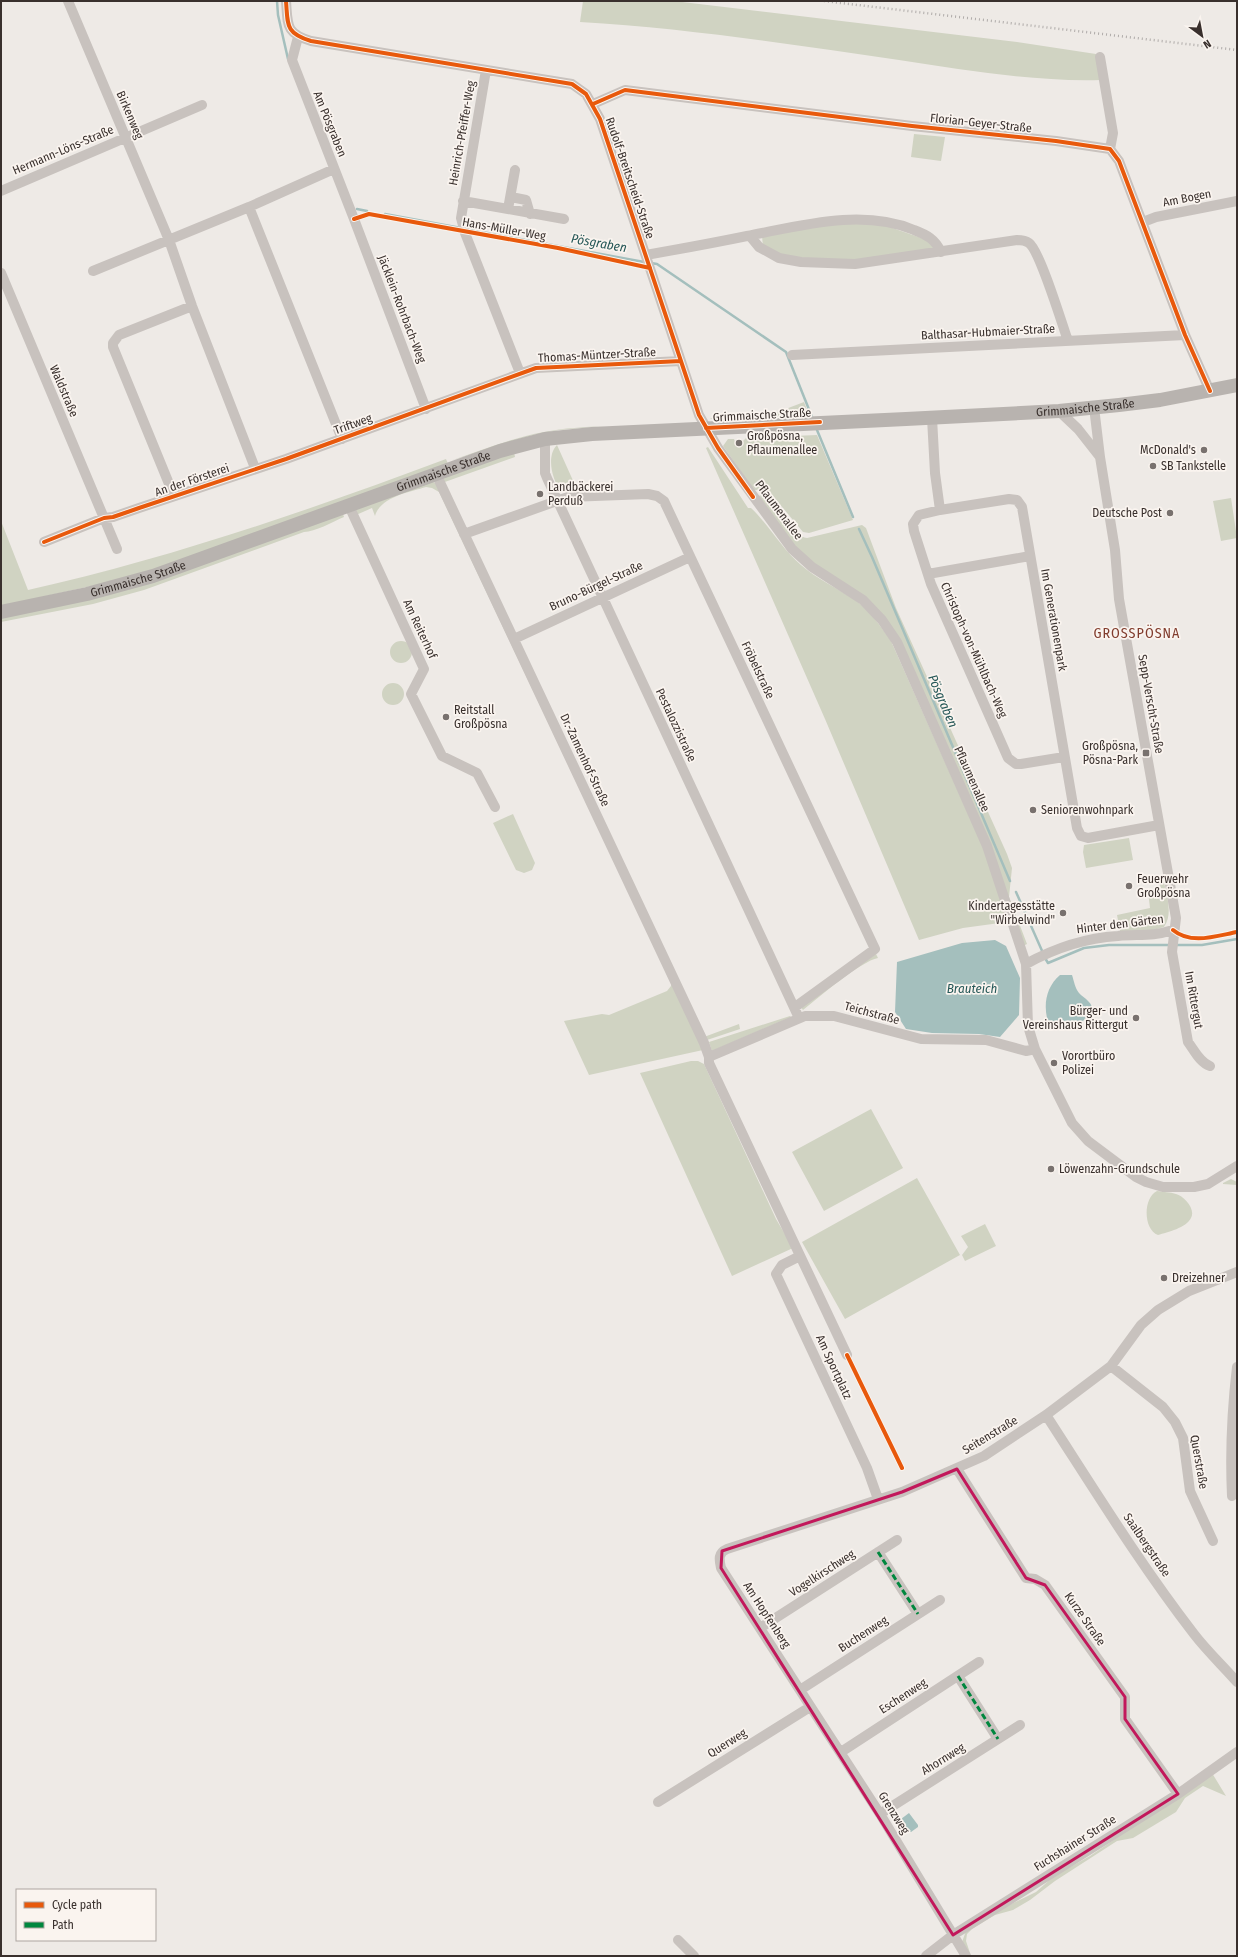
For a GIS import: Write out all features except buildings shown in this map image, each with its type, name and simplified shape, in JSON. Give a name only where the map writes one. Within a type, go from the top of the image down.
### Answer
[{"type":"main road","name":"Grimmaische Straße","points":[[1,612],[121,585],[349,506],[500,451],[545,439],[592,434],[1059,411],[1160,400],[1237,385]]},
{"type":"street","name":"Birkenweg","points":[[68,1],[169,240]]},
{"type":"street","points":[[286,1],[290,30],[298,37]]},
{"type":"street","name":"Rudolf-Breitscheid-Straße","points":[[298,37],[311,41],[572,84],[586,94],[600,120],[699,415],[706,428]]},
{"type":"street","name":"Am Pösgraben","points":[[298,37],[292,60],[352,214]]},
{"type":"street","points":[[1100,57],[1114,134],[1110,149],[1119,161],[1185,334],[1210,391]]},
{"type":"street","name":"Heinrich-Pfeiffer-Weg","points":[[486,70],[461,218],[520,373]]},
{"type":"street","name":"Florian-Geyer-Straße","points":[[592,104],[625,90],[927,127],[1056,141],[1110,149]]},
{"type":"street","name":"Hermann-Löns-Straße","points":[[1,191],[202,105]]},
{"type":"street","points":[[93,271],[249,207],[334,169]]},
{"type":"street","points":[[508,209],[515,170]]},
{"type":"street","points":[[511,197],[526,200],[530,214]]},
{"type":"street","name":"Heinrich-Pfeiffer-Weg","points":[[463,201],[564,219]]},
{"type":"street","name":"Am Bogen","points":[[1143,222],[1237,201]]},
{"type":"street","name":"Triftweg","points":[[249,207],[342,439]]},
{"type":"street","name":"Jäcklein-Rohrbach-Weg","points":[[352,214],[426,408]]},
{"type":"street","points":[[647,260],[795,226],[817,223],[879,221],[900,224],[929,236],[937,243],[941,252]]},
{"type":"street","points":[[750,236],[759,247],[779,258],[801,262],[855,264],[1017,240],[1030,243],[1050,287],[1068,341]]},
{"type":"street","points":[[169,240],[192,306],[255,468]]},
{"type":"street","name":"Waldstraße","points":[[1,274],[117,549]]},
{"type":"street","name":"An der Försterei","points":[[174,496],[113,347],[119,335],[192,306]]},
{"type":"street","name":"Balthasar-Hubmaier-Straße","points":[[792,355],[1185,334]]},
{"type":"street","name":"Thomas-Müntzer-Straße","points":[[426,408],[536,368],[681,360]]},
{"type":"street","name":"Sepp-Verscht-Straße","points":[[1094,407],[1100,457],[1115,550],[1120,599],[1176,918],[1173,930]]},
{"type":"street","name":"Triftweg","points":[[286,459],[426,408]]},
{"type":"street","name":"Sepp-Verscht-Straße","points":[[1059,411],[1078,429],[1100,457]]},
{"type":"street","points":[[932,418],[935,472],[940,510]]},
{"type":"street","name":"Pflaumenallee","points":[[706,428],[718,448],[792,549],[812,566],[863,600],[882,620],[897,642],[987,846],[1026,964],[1028,1026],[1035,1049],[1072,1123],[1088,1141],[1136,1177],[1146,1182],[1163,1187],[1194,1187],[1214,1181],[1236,1169]]},
{"type":"street","name":"Pestalozzistraße","points":[[545,439],[545,472],[601,598],[799,1018]]},
{"type":"street","name":"An der Försterei","points":[[104,518],[113,517],[255,468],[286,459]]},
{"type":"street","name":"Dr.-Zamenhof-Straße","points":[[436,474],[704,1043],[709,1057]]},
{"type":"street","name":"Fröbelstraße","points":[[464,534],[557,499],[568,497],[648,494],[657,496],[664,500],[875,949],[795,1007]]},
{"type":"street","name":"Im Generationenpark","points":[[940,510],[1009,499],[1017,500],[1022,507],[1064,757],[1077,828],[1081,836],[1088,838],[1159,825]]},
{"type":"street","name":"Am Reiterhof","points":[[349,506],[424,669],[411,694],[442,756],[477,772],[496,807]]},
{"type":"street","name":"Christoph-von-Mühlbach-Weg","points":[[940,510],[919,515],[913,524],[931,584],[1008,758],[1016,764],[1021,764],[1064,757]]},
{"type":"street","points":[[44,542],[104,518]]},
{"type":"street","points":[[928,574],[1030,556]]},
{"type":"street","name":"Bruno-Bürgel-Straße","points":[[514,639],[690,557]]},
{"type":"street","name":"Hinter den Gärten","points":[[1026,964],[1079,940],[1117,936],[1153,936],[1173,930]]},
{"type":"street","name":"Im Rittergut","points":[[1173,930],[1172,945],[1188,1042],[1206,1065],[1210,1066]]},
{"type":"street","name":"Teichstraße","points":[[709,1057],[799,1018],[826,1015],[921,1039],[986,1040],[1026,1051],[1035,1049]]},
{"type":"street","name":"Am Sportplatz","points":[[709,1057],[709,1063],[847,1355]]},
{"type":"street","name":"Am Sportplatz","points":[[800,1256],[782,1265],[776,1274],[867,1468],[878,1500]]},
{"type":"street","name":"Seitenstraße","points":[[720,1556],[722,1551],[727,1548],[902,1492],[984,1456],[1046,1415],[1111,1366],[1141,1325],[1158,1310],[1189,1291],[1237,1272]]},
{"type":"street","name":"Querstraße","points":[[1111,1366],[1163,1408],[1178,1427],[1183,1438],[1190,1491],[1213,1541]]},
{"type":"street","points":[[1232,1496],[1231,1452],[1233,1397],[1237,1367]]},
{"type":"street","name":"Saalbergstraße","points":[[1046,1415],[1122,1533],[1170,1601],[1196,1636],[1237,1682]]},
{"type":"street","name":"Kurze Straße","points":[[956,1469],[1026,1578],[1035,1579],[1045,1585],[1125,1697],[1123,1714],[1125,1719],[1178,1794]]},
{"type":"street","name":"Vogelkirschweg","points":[[760,1628],[897,1540]]},
{"type":"street","points":[[878,1552],[918,1614]]},
{"type":"street","name":"Am Hopfenberg","points":[[720,1556],[721,1568],[798,1688]]},
{"type":"street","name":"Buchenweg","points":[[798,1688],[940,1600]]},
{"type":"street","name":"Eschenweg","points":[[841,1752],[979,1662]]},
{"type":"street","points":[[958,1676],[998,1739]]},
{"type":"street","name":"Grenzweg","points":[[798,1688],[880,1814],[966,1956]]},
{"type":"street","name":"Querweg","points":[[658,1802],[810,1707]]},
{"type":"street","name":"Ahornweg","points":[[880,1814],[1020,1725]]},
{"type":"street","name":"Fuchshainer Straße","points":[[926,1956],[953,1935],[1178,1794],[1237,1752]]},
{"type":"street","points":[[678,1940],[694,1956]]},
{"type":"highlighted area","points":[[957,1469],[1026,1578],[1045,1585],[1125,1697],[1125,1719],[1178,1794],[953,1935],[721,1568],[722,1551],[902,1492]]},
{"type":"green space","points":[[583,1],[674,1],[1017,42],[1096,54],[1101,80],[1025,77],[660,28],[580,22]]},
{"type":"green space","points":[[914,134],[945,137],[941,161],[911,157]]},
{"type":"green space","points":[[832,224],[881,224],[930,241],[934,249],[878,258],[837,262],[817,262],[798,260],[782,256],[763,247],[762,236]]},
{"type":"green space","points":[[804,402],[809,415],[715,421],[710,418],[770,415]]},
{"type":"green space","points":[[558,430],[533,435],[450,461],[497,445],[532,435]]},
{"type":"green space","points":[[768,431],[769,437],[817,435],[853,520],[809,533],[803,532],[768,490],[754,490],[723,446],[728,439],[734,439],[736,445],[743,443],[748,436]]},
{"type":"green space","points":[[557,445],[575,485],[570,492],[561,491],[553,475],[551,461]]},
{"type":"green space","points":[[708,447],[748,508],[751,508],[758,515],[794,559],[814,575],[860,604],[883,629],[891,641],[986,854],[1007,922],[963,928],[919,940],[825,719],[706,448]]},
{"type":"green space","points":[[514,452],[515,457],[442,483],[444,477]]},
{"type":"green space","points":[[446,459],[448,464],[196,556],[123,579],[1,606],[1,521],[28,590],[135,563],[240,532]]},
{"type":"green space","points":[[432,481],[439,486],[703,1050],[589,1075],[564,1021],[602,1014],[609,1015],[667,991],[671,986],[671,982],[439,492],[432,488],[426,487],[404,493],[383,504],[375,516],[372,508],[356,515],[355,509]]},
{"type":"green space","points":[[763,495],[767,497],[789,527],[801,536],[807,538],[862,525],[866,528],[896,608],[1007,854],[1012,868],[1009,897],[1027,944],[1023,946],[892,628],[796,549],[758,496]]},
{"type":"green space","points":[[1231,498],[1237,538],[1221,541],[1213,501]]},
{"type":"green space","points":[[343,514],[344,517],[318,529],[304,532],[144,590],[93,604],[1,622],[1,617]]},
{"type":"green space","points":[[401,641],[409,644],[412,652],[409,660],[401,663],[393,660],[390,652],[393,644]]},
{"type":"green space","points":[[393,683],[397,684],[403,690],[403,698],[397,704],[393,705],[389,704],[383,698],[382,694],[383,690],[389,684]]},
{"type":"green space","points":[[513,814],[535,863],[532,870],[524,873],[516,870],[493,823]]},
{"type":"green space","points":[[1129,838],[1133,860],[1086,868],[1083,852],[1084,845]]},
{"type":"green space","points":[[1164,882],[1169,911],[1167,922],[1164,927],[1146,932],[1120,931],[1117,915],[1150,908],[1148,891],[1161,890],[1160,884]]},
{"type":"green space","points":[[876,954],[878,958],[861,966],[803,1010],[800,1006]]},
{"type":"green space","points":[[790,1016],[791,1017],[712,1051],[709,1042]]},
{"type":"green space","points":[[739,1024],[740,1029],[707,1040],[704,1037]]},
{"type":"green space","points":[[691,1061],[698,1061],[704,1064],[776,1219],[793,1248],[732,1276],[640,1073]]},
{"type":"green space","points":[[871,1109],[903,1168],[824,1211],[792,1152]]},
{"type":"green space","points":[[917,1178],[960,1255],[845,1319],[802,1242]]},
{"type":"green space","points":[[1231,1179],[1237,1182],[1237,1185],[1223,1184],[1223,1183]]},
{"type":"green space","points":[[1157,1191],[1179,1195],[1186,1200],[1192,1211],[1189,1221],[1181,1227],[1158,1235],[1153,1232],[1147,1220],[1147,1206],[1149,1200]]},
{"type":"green space","points":[[985,1224],[996,1246],[965,1261],[962,1255],[968,1247],[961,1236]]},
{"type":"green space","points":[[1212,1773],[1226,1796],[1203,1786],[1185,1798],[1176,1812],[1133,1838],[1117,1841],[1055,1881],[1030,1900],[1013,1910],[995,1915],[972,1929],[967,1934],[966,1941],[971,1956],[969,1956],[962,1942],[966,1931],[1001,1909],[1036,1892],[1054,1876],[1090,1856]]},
{"type":"water","name":"Brauteich","points":[[995,940],[1006,946],[1020,978],[1019,1015],[1000,1037],[979,1034],[932,1033],[906,1029],[895,1012],[897,962],[962,943]]},
{"type":"water","points":[[1060,975],[1072,975],[1078,991],[1091,1005],[1092,1009],[1091,1015],[1070,1026],[1059,1026],[1048,1022],[1046,1009],[1047,997],[1052,985]]},
{"type":"water","points":[[909,1813],[918,1825],[918,1827],[911,1832],[908,1831],[901,1819]]},
{"type":"waterway","name":"Pösgraben","points":[[277,1],[278,15],[288,59]]},
{"type":"waterway","name":"Pösgraben","points":[[357,209],[367,211]]},
{"type":"waterway","name":"Pösgraben","points":[[385,214],[461,228]]},
{"type":"waterway","name":"Pösgraben","points":[[466,229],[644,262]]},
{"type":"waterway","name":"Pösgraben","points":[[651,263],[657,264],[786,352],[812,417]]},
{"type":"waterway","name":"Pösgraben","points":[[817,430],[853,517]]},
{"type":"waterway","name":"Pösgraben","points":[[859,529],[1010,881]]},
{"type":"waterway","name":"Pösgraben","points":[[1016,892],[1043,953]]},
{"type":"waterway","name":"Pösgraben","points":[[1175,945],[1202,945],[1237,939]]},
{"type":"waterway","name":"Pösgraben","points":[[1045,958],[1048,963],[1084,948],[1109,945],[1170,945]]},
{"type":"railway","points":[[824,1],[1237,50]]},
{"type":"marked path","points":[[878,1552],[918,1614]]},
{"type":"marked path","points":[[958,1676],[998,1739]]},
{"type":"cycle path","points":[[286,1],[288,22],[292,31],[296,35],[311,41],[572,84],[586,94],[600,119],[699,415],[718,448],[753,497]]},
{"type":"cycle path","points":[[593,104],[625,90],[912,126],[1056,141],[1110,149],[1119,161],[1185,335],[1210,391]]},
{"type":"cycle path","name":"Hans-Müller-Weg","points":[[354,219],[369,214],[558,248],[650,268]]},
{"type":"cycle path","points":[[44,542],[104,518],[113,517],[286,459],[536,368],[681,361]]},
{"type":"cycle path","points":[[706,428],[820,422]]},
{"type":"cycle path","points":[[1173,930],[1180,935],[1196,938],[1212,937],[1237,932]]},
{"type":"cycle path","points":[[847,1355],[902,1468]]},
{"type":"place","name":"Großpösna, Pflaumenallee","points":[[739,443]]},
{"type":"place","name":"McDonald's","points":[[1204,450]]},
{"type":"place","name":"SB Tankstelle","points":[[1153,466]]},
{"type":"place","name":"Landbäckerei Perduß","points":[[540,494]]},
{"type":"place","name":"Deutsche Post","points":[[1170,513]]},
{"type":"place","name":"Reitstall Großpösna","points":[[446,717]]},
{"type":"place","name":"Großpösna, Pösna-Park","points":[[1146,753]]},
{"type":"place","name":"Seniorenwohnpark","points":[[1033,810]]},
{"type":"place","name":"Feuerwehr Großpösna","points":[[1129,886]]},
{"type":"place","name":"Kindertagesstätte \"Wirbelwind\"","points":[[1063,913]]},
{"type":"place","name":"Bürger- und Vereinshaus Rittergut","points":[[1136,1018]]},
{"type":"place","name":"Vorortbüro Polizei","points":[[1054,1063]]},
{"type":"place","name":"Löwenzahn-Grundschule","points":[[1051,1169]]},
{"type":"place","name":"Dreizehner","points":[[1164,1278]]},
{"type":"district","name":"GROSSPÖSNA","points":[[1137,633]]}]
